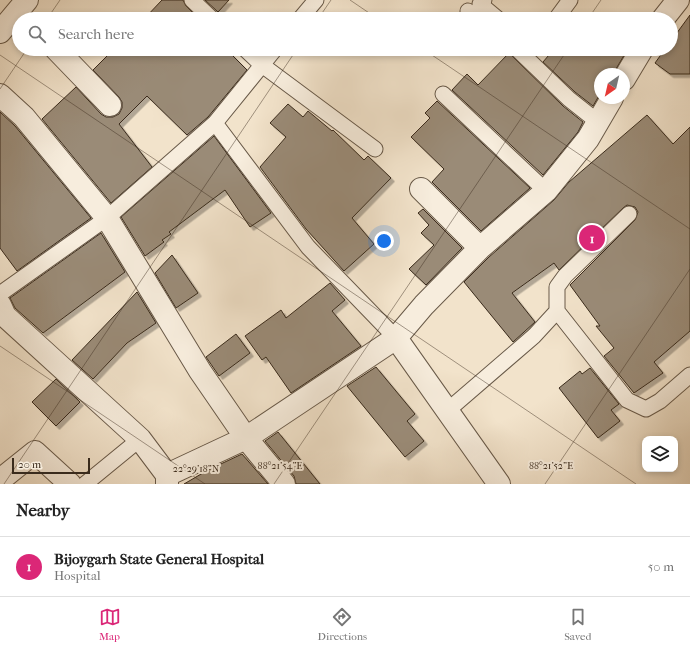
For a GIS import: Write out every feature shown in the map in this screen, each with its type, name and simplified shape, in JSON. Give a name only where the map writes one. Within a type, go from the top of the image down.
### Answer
[{"type":"street","points":[[669,12],[678,0]]},
{"type":"street","points":[[0,32],[12,21]]},
{"type":"street","points":[[63,56],[110,105]]},
{"type":"street","points":[[630,69],[638,56]]},
{"type":"street","points":[[0,95],[24,118],[107,218],[200,371],[246,438],[284,484]]},
{"type":"street","points":[[0,306],[5,316],[140,439],[167,480],[246,438],[396,338],[424,305],[480,248],[546,190],[588,139],[608,104]]},
{"type":"street","points":[[421,188],[480,248]]},
{"type":"street","points":[[396,338],[499,484]]},
{"type":"street","points":[[0,480],[35,452],[70,484]]},
{"type":"lane","points":[[192,0],[205,12]]},
{"type":"lane","points":[[306,12],[316,0]]},
{"type":"lane","points":[[484,0],[480,4],[490,12]]},
{"type":"lane","points":[[561,12],[570,0]]},
{"type":"lane","points":[[252,56],[262,65],[374,150]]},
{"type":"lane","points":[[0,294],[107,218],[215,123],[269,56]]},
{"type":"lane","points":[[524,56],[569,99],[598,122]]},
{"type":"lane","points":[[443,94],[546,190]]},
{"type":"lane","points":[[215,123],[308,247],[396,338]]},
{"type":"lane","points":[[629,214],[565,276],[557,287],[557,311],[603,372],[627,400],[633,403],[646,409],[660,401],[690,375]]},
{"type":"lane","points":[[448,411],[534,336],[557,311]]},
{"type":"lane","points":[[85,484],[140,439]]},
{"type":"building","points":[[162,0],[183,0],[192,12],[151,12]]},
{"type":"building","points":[[205,0],[229,0],[218,12]]},
{"type":"building","points":[[690,15],[690,74],[670,74],[655,63],[660,56],[678,56],[678,31]]},
{"type":"building","points":[[107,56],[233,56],[247,70],[208,117],[187,135],[147,96],[119,124],[152,167],[111,203],[42,119],[76,87],[101,114],[106,117],[113,117],[119,114],[122,108],[122,102],[93,70]]},
{"type":"building","points":[[506,56],[512,56],[563,106],[583,122],[578,132],[543,175],[452,90],[467,74],[478,85]]},
{"type":"building","points":[[548,56],[624,56],[617,68],[594,68],[593,106],[575,92],[543,62]]},
{"type":"building","points":[[437,101],[530,188],[481,231],[432,182],[444,169],[411,137],[430,118],[425,113]]},
{"type":"building","points":[[288,104],[303,117],[308,111],[332,131],[333,130],[364,160],[368,156],[391,178],[352,218],[374,244],[344,271],[306,229],[260,167],[286,137],[270,123]]},
{"type":"building","points":[[0,112],[15,126],[91,218],[17,271],[0,248]]},
{"type":"building","points":[[647,115],[673,144],[690,127],[690,331],[654,362],[663,373],[634,393],[604,356],[614,348],[596,326],[600,326],[570,285],[635,220],[638,212],[635,207],[627,205],[623,208],[559,270],[554,263],[512,293],[535,322],[513,342],[464,282],[489,257],[554,200],[569,182]]},
{"type":"building","points":[[214,136],[271,213],[250,227],[225,190],[169,232],[171,234],[162,240],[164,242],[145,256],[121,217]]},
{"type":"building","points":[[423,209],[462,248],[426,285],[409,269],[434,245],[421,233],[429,225],[418,213]]},
{"type":"building","points":[[101,233],[125,272],[43,333],[15,308],[10,298]]},
{"type":"building","points":[[172,255],[198,293],[176,308],[155,273]]},
{"type":"building","points":[[330,283],[345,300],[332,311],[361,346],[291,393],[266,357],[262,360],[245,336],[281,310],[286,318]]},
{"type":"building","points":[[137,292],[156,323],[127,343],[93,379],[72,360]]},
{"type":"building","points":[[236,334],[250,353],[219,376],[206,357]]},
{"type":"building","points":[[376,367],[415,414],[407,421],[424,441],[405,457],[347,386]]},
{"type":"building","points":[[590,368],[619,404],[611,410],[620,421],[598,438],[559,388],[580,371],[582,374]]},
{"type":"building","points":[[56,379],[80,402],[56,426],[32,402]]},
{"type":"building","points":[[278,432],[320,484],[296,484],[294,476],[265,441]]},
{"type":"building","points":[[242,454],[268,484],[184,484],[208,470]]},
{"type":"place","name":"Bijoygarh State General Hospital","points":[[592,238]]}]
